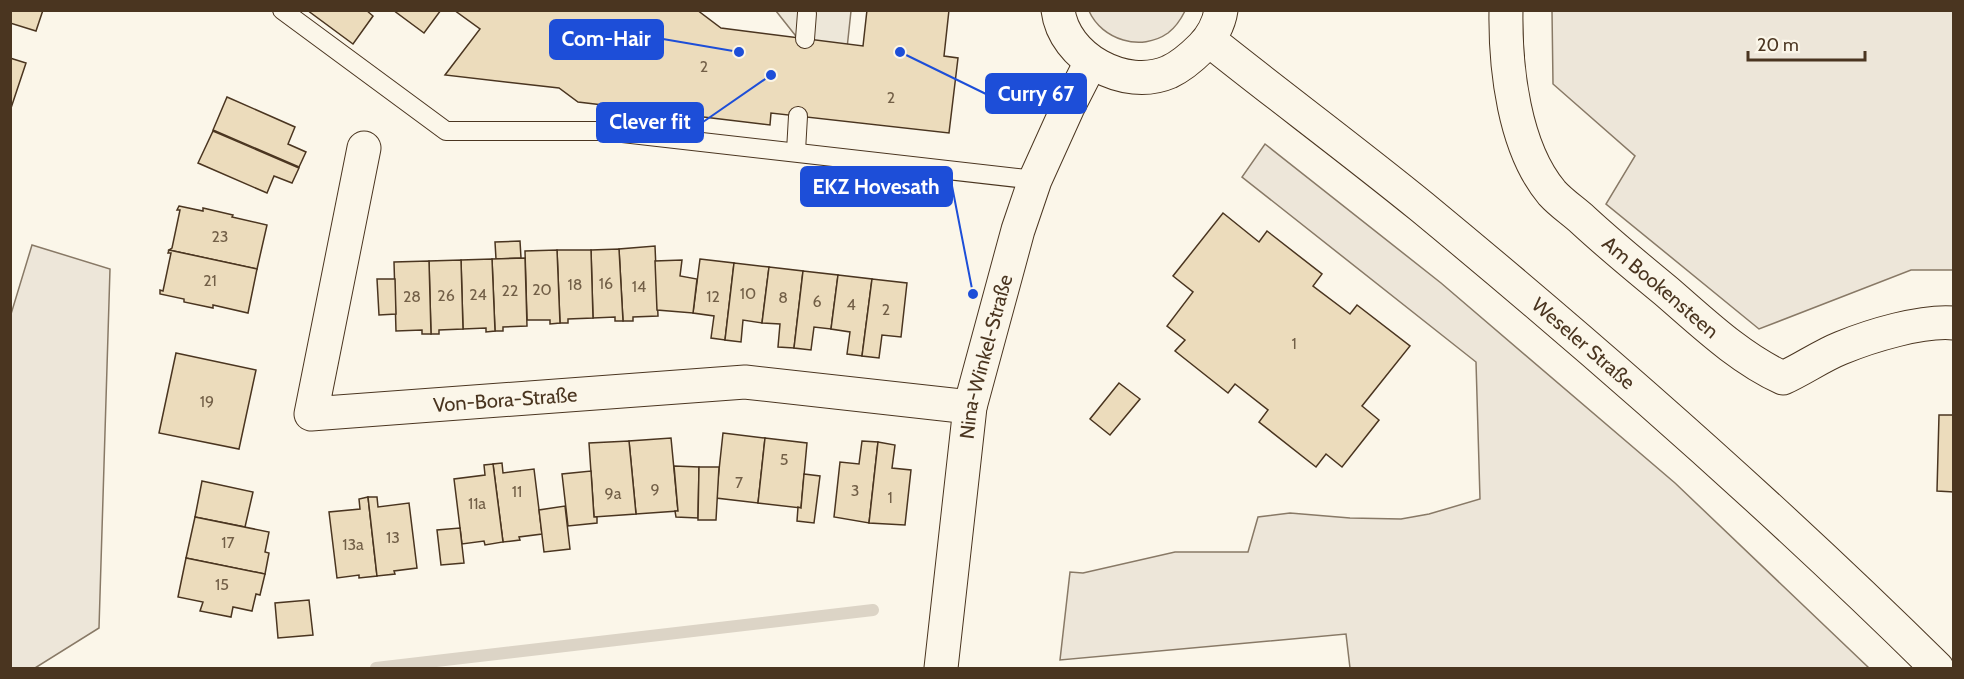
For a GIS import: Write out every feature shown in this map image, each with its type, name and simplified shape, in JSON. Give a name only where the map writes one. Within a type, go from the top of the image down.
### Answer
[{"type":"street","points":[[1058,10],[1059,18],[1071,43],[1091,62],[1115,73],[1141,77],[1167,72],[1191,59],[1215,25]]},
{"type":"street","name":"Am Bookensteen","points":[[1506,10],[1511,92],[1520,130],[1536,166],[1552,192],[1610,245],[1752,361],[1783,378],[1802,370],[1839,348],[1888,332],[1942,322],[1953,323]]},
{"type":"street","name":"Weseler Straße","points":[[1215,25],[1420,206],[1645,395],[1856,588],[1937,669]]},
{"type":"street","name":"Nina-Winkel-Straße","points":[[941,669],[970,407],[1018,230],[1035,180],[1091,62]]},
{"type":"street","name":"Von-Bora-Straße","points":[[364,148],[311,414],[745,382],[970,407]]},
{"type":"lane","points":[[282,10],[446,131],[605,131],[1035,180]]},
{"type":"lane","points":[[805,39],[807,13]]},
{"type":"lane","points":[[796,152],[798,116]]},
{"type":"shaded area","points":[[776,11],[851,11],[845,67],[818,64]]},
{"type":"shaded area","points":[[1089,11],[1185,11],[1168,33],[1146,42],[1135,42],[1113,36],[1095,21]]},
{"type":"shaded area","points":[[1552,11],[1953,11],[1953,270],[1911,270],[1759,329],[1606,204],[1635,156],[1553,84]]},
{"type":"shaded area","points":[[1265,144],[1441,283],[1675,483],[1869,668],[1350,668],[1346,634],[1060,660],[1070,572],[1083,573],[1175,552],[1248,552],[1258,517],[1290,513],[1401,519],[1429,514],[1480,499],[1476,362],[1242,177]]},
{"type":"shaded area","points":[[32,245],[110,269],[99,628],[35,668],[11,668],[11,314]]},
{"type":"building","points":[[10,10],[43,10],[36,31],[10,23]]},
{"type":"building","points":[[307,10],[366,10],[373,16],[353,44]]},
{"type":"building","points":[[393,10],[441,10],[424,33]]},
{"type":"building","points":[[454,10],[697,10],[721,28],[863,46],[867,10],[949,10],[944,56],[958,58],[949,133],[771,113],[770,125],[578,102],[559,88],[445,75],[480,29]]},
{"type":"building","points":[[10,58],[26,63],[10,111]]},
{"type":"building","points":[[227,97],[295,127],[288,144],[306,152],[299,167],[213,130]]},
{"type":"building","points":[[213,131],[299,168],[292,183],[274,176],[267,193],[198,163]]},
{"type":"building","points":[[179,206],[203,211],[203,208],[267,225],[257,269],[169,250],[172,248]]},
{"type":"building","points":[[1223,213],[1259,242],[1267,231],[1322,274],[1313,286],[1350,314],[1357,305],[1410,346],[1362,406],[1379,420],[1342,467],[1326,454],[1316,467],[1259,422],[1268,410],[1235,384],[1228,393],[1175,351],[1185,340],[1167,326],[1193,292],[1173,276]]},
{"type":"building","points":[[520,241],[521,258],[496,259],[495,242]]},
{"type":"building","points":[[655,246],[658,316],[633,317],[633,321],[623,321],[619,249]]},
{"type":"building","points":[[619,249],[623,321],[615,321],[615,317],[593,318],[591,250]]},
{"type":"building","points":[[169,250],[257,269],[248,313],[213,305],[213,308],[184,302],[184,299],[160,294],[160,290],[163,291],[171,253],[168,253]]},
{"type":"building","points":[[557,250],[591,250],[593,318],[568,319],[568,323],[560,323]]},
{"type":"building","points":[[557,250],[560,323],[550,324],[550,320],[527,320],[525,251]]},
{"type":"building","points":[[525,258],[527,326],[503,327],[503,331],[495,331],[492,259]]},
{"type":"building","points":[[492,259],[495,331],[486,332],[486,328],[463,329],[461,260]]},
{"type":"building","points":[[700,259],[734,263],[725,340],[711,338],[714,316],[693,313]]},
{"type":"building","points":[[461,260],[463,329],[439,330],[439,334],[431,334],[429,261]]},
{"type":"building","points":[[682,260],[680,276],[697,279],[693,313],[657,310],[655,261]]},
{"type":"building","points":[[429,261],[431,334],[422,334],[422,330],[396,331],[394,262]]},
{"type":"building","points":[[734,263],[769,267],[762,323],[743,320],[741,342],[725,340]]},
{"type":"building","points":[[769,267],[803,271],[794,348],[778,347],[780,324],[762,323]]},
{"type":"building","points":[[803,271],[838,275],[831,329],[814,327],[811,350],[794,348]]},
{"type":"building","points":[[838,275],[872,279],[862,356],[847,354],[850,332],[831,329]]},
{"type":"building","points":[[377,279],[395,279],[396,314],[379,315]]},
{"type":"building","points":[[872,279],[907,283],[901,337],[882,335],[879,358],[862,356]]},
{"type":"building","points":[[176,353],[256,370],[239,449],[159,433]]},
{"type":"building","points":[[1119,383],[1140,399],[1110,435],[1090,419]]},
{"type":"building","points":[[1939,415],[1954,415],[1954,492],[1937,491]]},
{"type":"building","points":[[723,433],[765,438],[758,503],[716,498]]},
{"type":"building","points":[[671,438],[678,511],[636,514],[629,441]]},
{"type":"building","points":[[765,438],[807,443],[801,508],[758,503]]},
{"type":"building","points":[[629,441],[636,514],[594,517],[589,443]]},
{"type":"building","points":[[862,441],[878,442],[869,523],[834,517],[840,462],[859,464]]},
{"type":"building","points":[[878,442],[895,445],[892,468],[911,470],[905,525],[869,523]]},
{"type":"building","points":[[502,463],[503,473],[534,469],[542,534],[503,542],[493,464]]},
{"type":"building","points":[[493,464],[503,542],[485,545],[484,541],[462,544],[454,479],[485,475],[484,465]]},
{"type":"building","points":[[674,466],[699,467],[698,518],[676,517],[675,511],[678,511]]},
{"type":"building","points":[[699,467],[719,467],[716,520],[698,520]]},
{"type":"building","points":[[591,471],[594,517],[597,517],[597,523],[568,526],[562,474]]},
{"type":"building","points":[[804,474],[820,476],[814,523],[797,521],[798,507],[801,508]]},
{"type":"building","points":[[202,481],[253,492],[245,527],[195,517]]},
{"type":"building","points":[[368,497],[377,576],[359,578],[359,575],[337,578],[329,512],[360,509],[359,499]]},
{"type":"building","points":[[368,497],[377,497],[378,507],[409,503],[417,568],[377,576]]},
{"type":"building","points":[[565,506],[570,549],[544,552],[539,510]]},
{"type":"building","points":[[195,517],[269,532],[265,552],[269,553],[265,574],[186,558]]},
{"type":"building","points":[[460,528],[464,563],[441,565],[437,530]]},
{"type":"building","points":[[186,558],[265,574],[260,595],[256,594],[252,611],[233,607],[231,617],[200,611],[203,602],[178,597]]},
{"type":"building","points":[[309,600],[313,635],[278,638],[275,603]]},
{"type":"waterway","points":[[376,668],[873,610]]},
{"type":"place","name":"Com-Hair","points":[[739,52]]},
{"type":"place","name":"Curry 67","points":[[900,52]]},
{"type":"place","name":"Clever fit","points":[[771,75]]},
{"type":"place","name":"EKZ Hovesath","points":[[973,294]]}]
